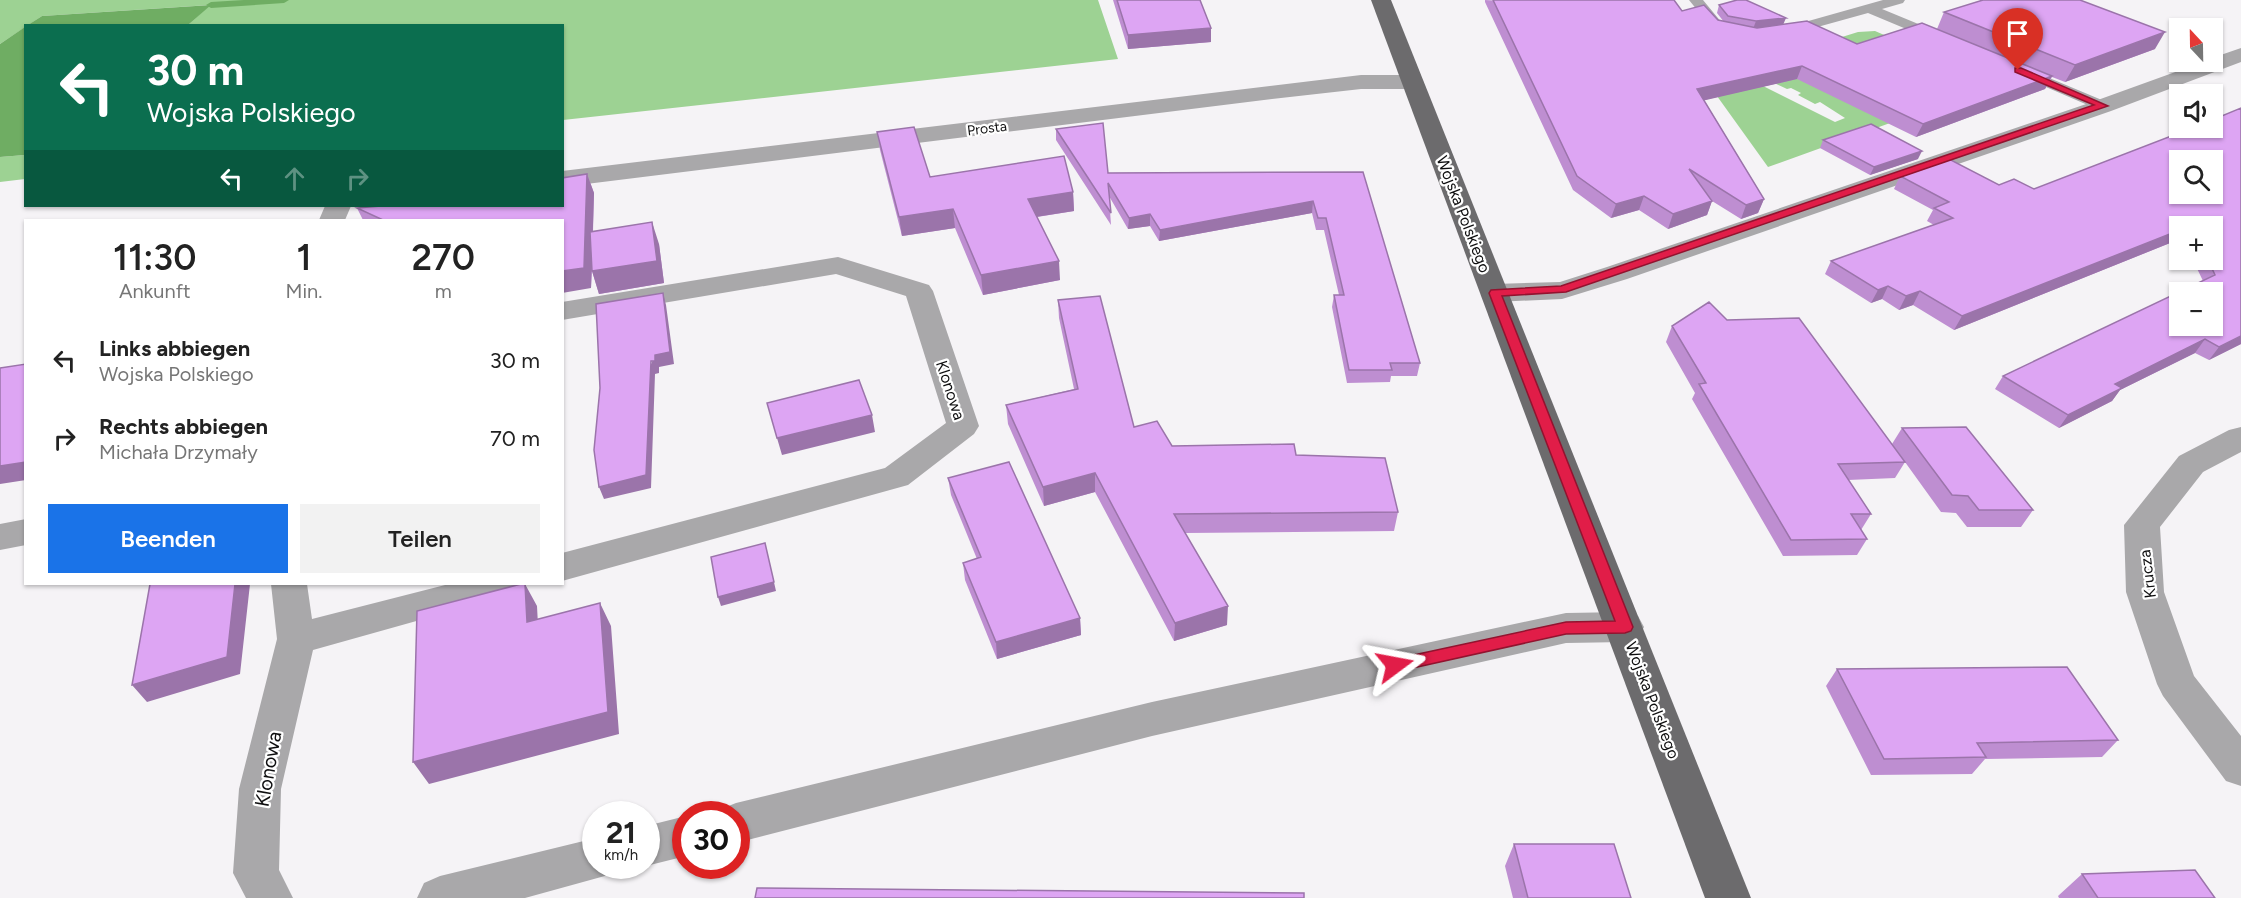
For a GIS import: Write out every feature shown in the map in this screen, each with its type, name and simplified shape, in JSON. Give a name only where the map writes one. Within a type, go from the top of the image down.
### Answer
[{"type":"main road","name":"Wojska Polskiego","points":[[1381,0],[1728,898]]},
{"type":"street","points":[[1495,293],[1562,290],[2103,106],[2241,55]]},
{"type":"street","name":"Prosta","points":[[564,179],[1272,92],[1361,82],[1412,82]]},
{"type":"street","name":"Klonowa","points":[[564,311],[838,265],[919,291],[963,426],[896,477],[564,566]]},
{"type":"street","name":"Krucza","points":[[2241,438],[2191,464],[2142,525],[2145,592],[2177,684],[2241,768]]},
{"type":"street","points":[[0,537],[24,532]]},
{"type":"street","name":"Klonowa","points":[[270,898],[256,873],[260,789],[296,639],[289,585]]},
{"type":"street","points":[[296,639],[496,585]]},
{"type":"street","points":[[750,820],[1152,719],[1566,628],[1625,627]]},
{"type":"street","points":[[440,898],[582,862]]},
{"type":"lane","points":[[1696,0],[1719,28],[1730,31]]},
{"type":"lane","points":[[1773,33],[1790,31],[1898,0]]},
{"type":"lane","points":[[1870,9],[1955,44]]},
{"type":"lane","points":[[2008,66],[2103,106]]},
{"type":"shaded area","points":[[0,0],[1098,0],[1118,59],[564,120],[564,24],[189,24],[210,5],[42,16],[30,24],[24,24],[24,28],[0,44]]},
{"type":"shaded area","points":[[211,5],[189,24],[30,24],[42,16]]},
{"type":"shaded area","points":[[24,28],[24,155],[0,157],[0,44]]},
{"type":"shaded area","points":[[1875,31],[1998,84],[1768,167],[1699,71],[1725,67],[1835,122],[1845,118],[1820,102],[1815,104],[1798,95],[1801,93],[1770,81],[1813,46],[1858,32]]},
{"type":"shaded area","points":[[24,155],[24,179],[0,182],[0,157]]},
{"type":"building","points":[[1117,0],[1200,0],[1211,28],[1128,35]]},
{"type":"building","points":[[1493,0],[1674,0],[1682,11],[1704,5],[1718,20],[1757,28],[1807,21],[1857,44],[1922,23],[2052,76],[1923,124],[1802,66],[1697,89],[1764,199],[1746,205],[1689,169],[1712,201],[1673,214],[1644,196],[1616,204],[1577,176]]},
{"type":"building","points":[[1746,0],[1786,18],[1756,21],[1728,16],[1719,5]]},
{"type":"building","points":[[1983,0],[2080,0],[2165,32],[2075,65],[1944,12]]},
{"type":"building","points":[[2241,108],[2241,336],[2219,347],[2205,339],[2115,384],[2122,388],[2068,415],[2003,376],[2169,297],[2169,336],[2223,336],[2223,282],[2200,282],[2215,275],[2213,270],[2223,270],[2223,216],[2169,216],[2169,234],[1962,316],[1920,291],[1906,296],[1888,286],[1878,290],[1831,261],[1953,218],[1934,208],[1949,202],[1900,176],[1949,159],[1999,185],[2014,179],[2034,189],[2169,137],[2223,138],[2223,115]]},
{"type":"building","points":[[1103,123],[1108,173],[1363,172],[1420,363],[1390,363],[1392,370],[1349,370],[1334,295],[1344,295],[1326,218],[1318,218],[1313,201],[1160,230],[1150,214],[1129,218],[1108,183],[1111,213],[1056,129]]},
{"type":"building","points":[[1871,124],[1922,151],[1874,167],[1823,140]]},
{"type":"building","points":[[914,127],[930,177],[1064,156],[1073,192],[1028,199],[1059,261],[981,275],[953,209],[899,217],[877,132]]},
{"type":"building","points":[[587,174],[584,268],[564,271],[564,219],[381,219],[357,208],[564,207],[564,178]]},
{"type":"building","points":[[652,222],[657,261],[592,271],[590,232]]},
{"type":"building","points":[[663,293],[670,352],[655,355],[655,361],[651,361],[646,475],[599,487],[594,450],[600,388],[596,304]]},
{"type":"building","points":[[1100,296],[1134,427],[1157,421],[1172,446],[1294,444],[1296,455],[1385,458],[1398,512],[1174,514],[1228,606],[1175,623],[1095,473],[1043,487],[1006,405],[1078,389],[1058,300]]},
{"type":"building","points":[[1709,302],[1727,320],[1799,318],[1905,462],[1838,464],[1871,514],[1851,514],[1867,539],[1791,540],[1699,384],[1706,383],[1672,326]]},
{"type":"building","points":[[24,364],[24,462],[0,466],[0,368]]},
{"type":"building","points":[[859,380],[872,415],[777,438],[767,403]]},
{"type":"building","points":[[1966,427],[2033,510],[1979,510],[1968,496],[1952,495],[1902,428]]},
{"type":"building","points":[[1009,462],[1080,618],[996,642],[963,563],[981,557],[948,478]]},
{"type":"building","points":[[765,543],[774,582],[718,597],[711,557]]},
{"type":"building","points":[[150,585],[235,585],[227,657],[132,685]]},
{"type":"building","points":[[517,585],[525,585],[527,622],[600,603],[608,712],[413,762],[417,611]]},
{"type":"building","points":[[2067,667],[2118,740],[1977,743],[1986,757],[1884,759],[1837,669]]},
{"type":"building","points":[[1514,844],[1614,844],[1631,898],[1528,898]]},
{"type":"building","points":[[2195,870],[2215,898],[2098,898],[2082,874]]},
{"type":"building","points":[[757,888],[1304,893],[1304,898],[755,898]]},
{"type":"waterway","points":[[211,5],[284,0]]},
{"type":"route","points":[[1395,665],[1566,628],[1625,627],[1495,293],[1562,290],[2103,106],[2018,70]]}]
